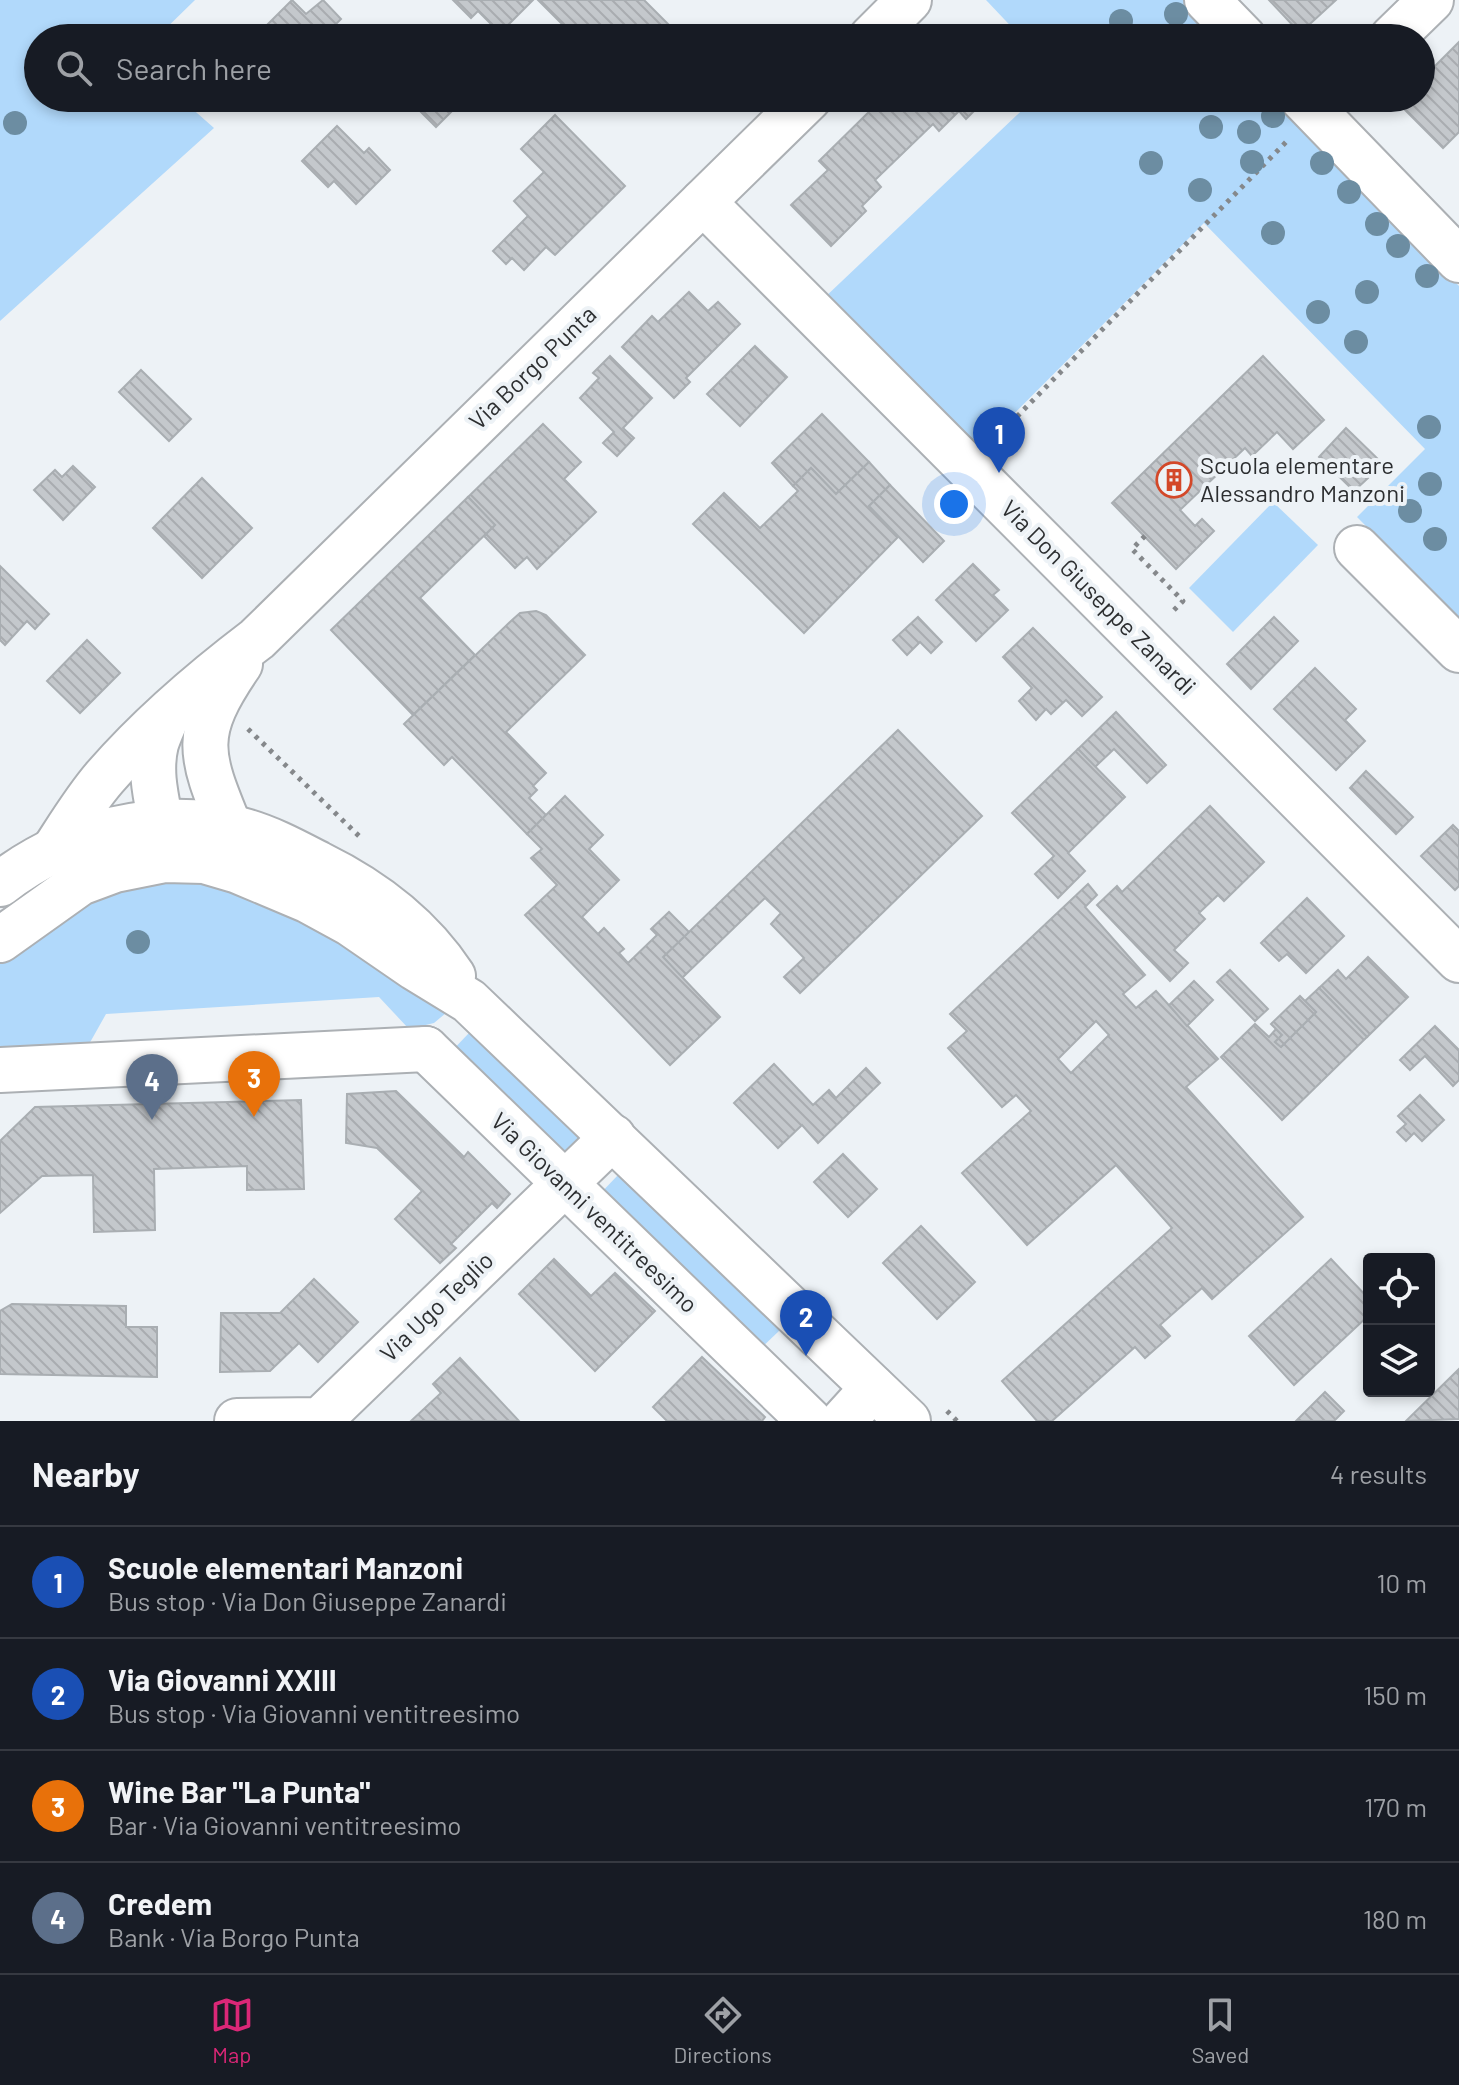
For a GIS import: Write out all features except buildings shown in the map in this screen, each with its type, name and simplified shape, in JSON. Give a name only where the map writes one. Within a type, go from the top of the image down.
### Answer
[{"type":"street","points":[[885,24],[909,0]]},
{"type":"street","points":[[1207,0],[1230,24]]},
{"type":"street","points":[[1406,24],[1431,0]]},
{"type":"street","name":"Via Borgo Punta","points":[[52,853],[105,777],[221,692],[257,639],[795,112]]},
{"type":"street","points":[[1324,112],[1459,260]]},
{"type":"street","name":"Via Don Giuseppe Zanardi","points":[[703,202],[1459,960]]},
{"type":"street","points":[[1357,548],[1459,650]]},
{"type":"street","name":"Via Borgo Punta","points":[[188,717],[204,750],[230,828]]},
{"type":"street","name":"Via Borgo Punta","points":[[0,884],[81,838],[164,840],[188,779],[188,717]]},
{"type":"street","points":[[0,940],[80,883],[115,870],[164,840],[202,822],[283,845],[371,893],[434,948],[469,1001]]},
{"type":"street","points":[[164,840],[204,861],[238,871],[307,900],[351,924],[469,1001],[908,1421]]},
{"type":"street","points":[[0,1070],[426,1049],[469,1001]]},
{"type":"street","name":"Via Giovanni ventitreesimo","points":[[426,1049],[810,1421]]},
{"type":"street","name":"Via Ugo Teglio","points":[[237,1421],[320,1420],[613,1137]]},
{"type":"street","points":[[843,1421],[873,1388]]},
{"type":"path","points":[[968,467],[1307,112]]},
{"type":"path","points":[[1142,642],[1183,601],[1132,549],[1145,536]]},
{"type":"shaded area","points":[[0,0],[195,0],[170,24],[24,24],[24,112],[196,112],[214,128],[0,321]]},
{"type":"shaded area","points":[[986,0],[1183,0],[1206,24],[1009,24]]},
{"type":"shaded area","points":[[1020,112],[1291,112],[1459,286],[1459,620],[1357,517],[1425,449],[1204,223],[976,452],[822,300]]},
{"type":"shaded area","points":[[1273,502],[1318,545],[1233,632],[1189,588]]},
{"type":"shaded area","points":[[199,879],[250,890],[406,979],[446,1013],[434,1023],[409,1029],[379,997],[106,1014],[88,1046],[0,1049],[0,960],[90,896],[147,881]]},
{"type":"shaded area","points":[[469,1033],[579,1139],[557,1162],[447,1056]]},
{"type":"shaded area","points":[[619,1174],[780,1330],[758,1351],[597,1197]]},
{"type":"place","name":"Scuole elementari Manzoni","points":[[999,473]]},
{"type":"place","name":"Scuola elementare Alessandro Manzoni","points":[[1174,480]]},
{"type":"place","name":"Wine Bar \"La Punta\"","points":[[254,1117]]},
{"type":"place","name":"Credem","points":[[152,1120]]},
{"type":"place","name":"Via Giovanni XXIII","points":[[806,1356]]}]
